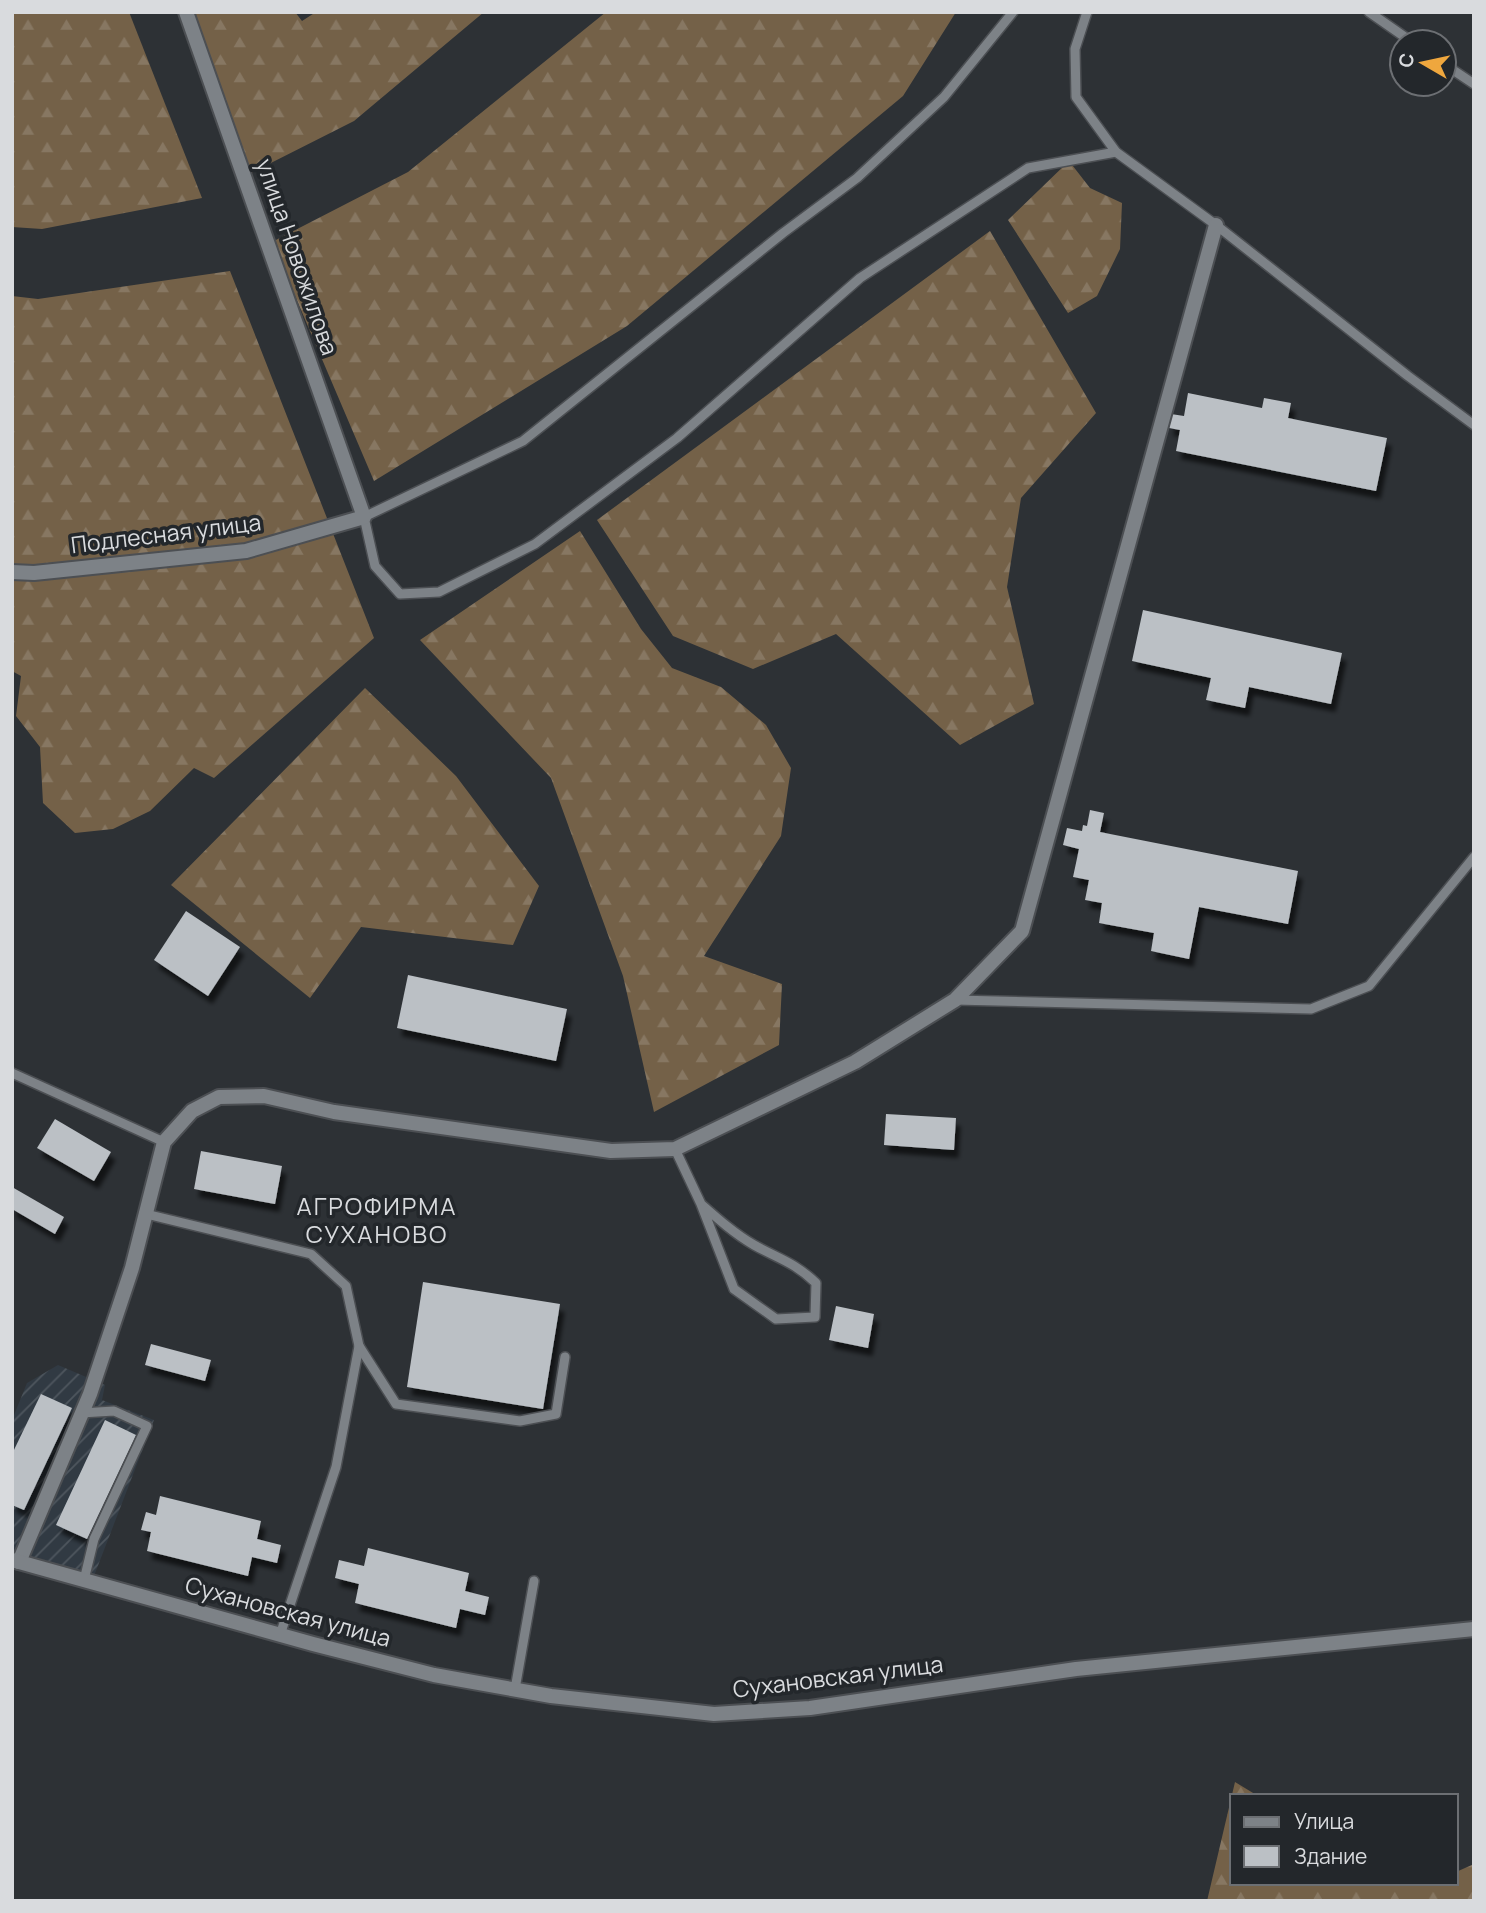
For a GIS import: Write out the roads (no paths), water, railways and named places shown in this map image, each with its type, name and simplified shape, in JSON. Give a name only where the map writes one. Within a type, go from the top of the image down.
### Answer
[{"type":"street","name":"улица Новожилова","points":[[186,12],[364,517]]},
{"type":"street","points":[[16,1561],[81,1413],[132,1268],[164,1142],[192,1111],[219,1097],[264,1096],[334,1112],[611,1151],[675,1149],[855,1062],[955,1000],[1022,931],[1216,225]]},
{"type":"street","name":"Подлесная улица","points":[[12,572],[34,573],[246,551],[364,517]]},
{"type":"street","name":"Сухановская улица","points":[[16,1561],[434,1675],[551,1696],[714,1714],[810,1708],[1076,1669],[1474,1629]]},
{"type":"lane","points":[[1013,12],[944,97],[857,178],[783,233],[523,441],[364,517],[375,566],[400,594],[439,592],[535,544],[677,438],[860,278],[1028,168],[1116,152]]},
{"type":"lane","points":[[1087,12],[1075,49],[1076,97],[1116,152],[1216,225],[1397,368],[1474,425]]},
{"type":"lane","points":[[1369,12],[1392,28]]},
{"type":"lane","points":[[1458,73],[1474,84]]},
{"type":"lane","points":[[955,1000],[1311,1009],[1369,986],[1474,857]]},
{"type":"lane","points":[[12,1073],[164,1142]]},
{"type":"lane","points":[[675,1149],[701,1204],[734,1289],[776,1319],[815,1317],[816,1283],[798,1266],[753,1245],[701,1204]]},
{"type":"lane","points":[[146,1214],[311,1254],[346,1286],[359,1346],[397,1404],[520,1421],[556,1414],[565,1357]]},
{"type":"lane","points":[[280,1635],[336,1467],[359,1346]]},
{"type":"lane","points":[[81,1413],[114,1411],[146,1426],[94,1539],[84,1580]]},
{"type":"lane","points":[[514,1689],[534,1581]]},
{"type":"district","name":"АГРОФИРМА СУХАНОВО","points":[[377,1221]]}]
